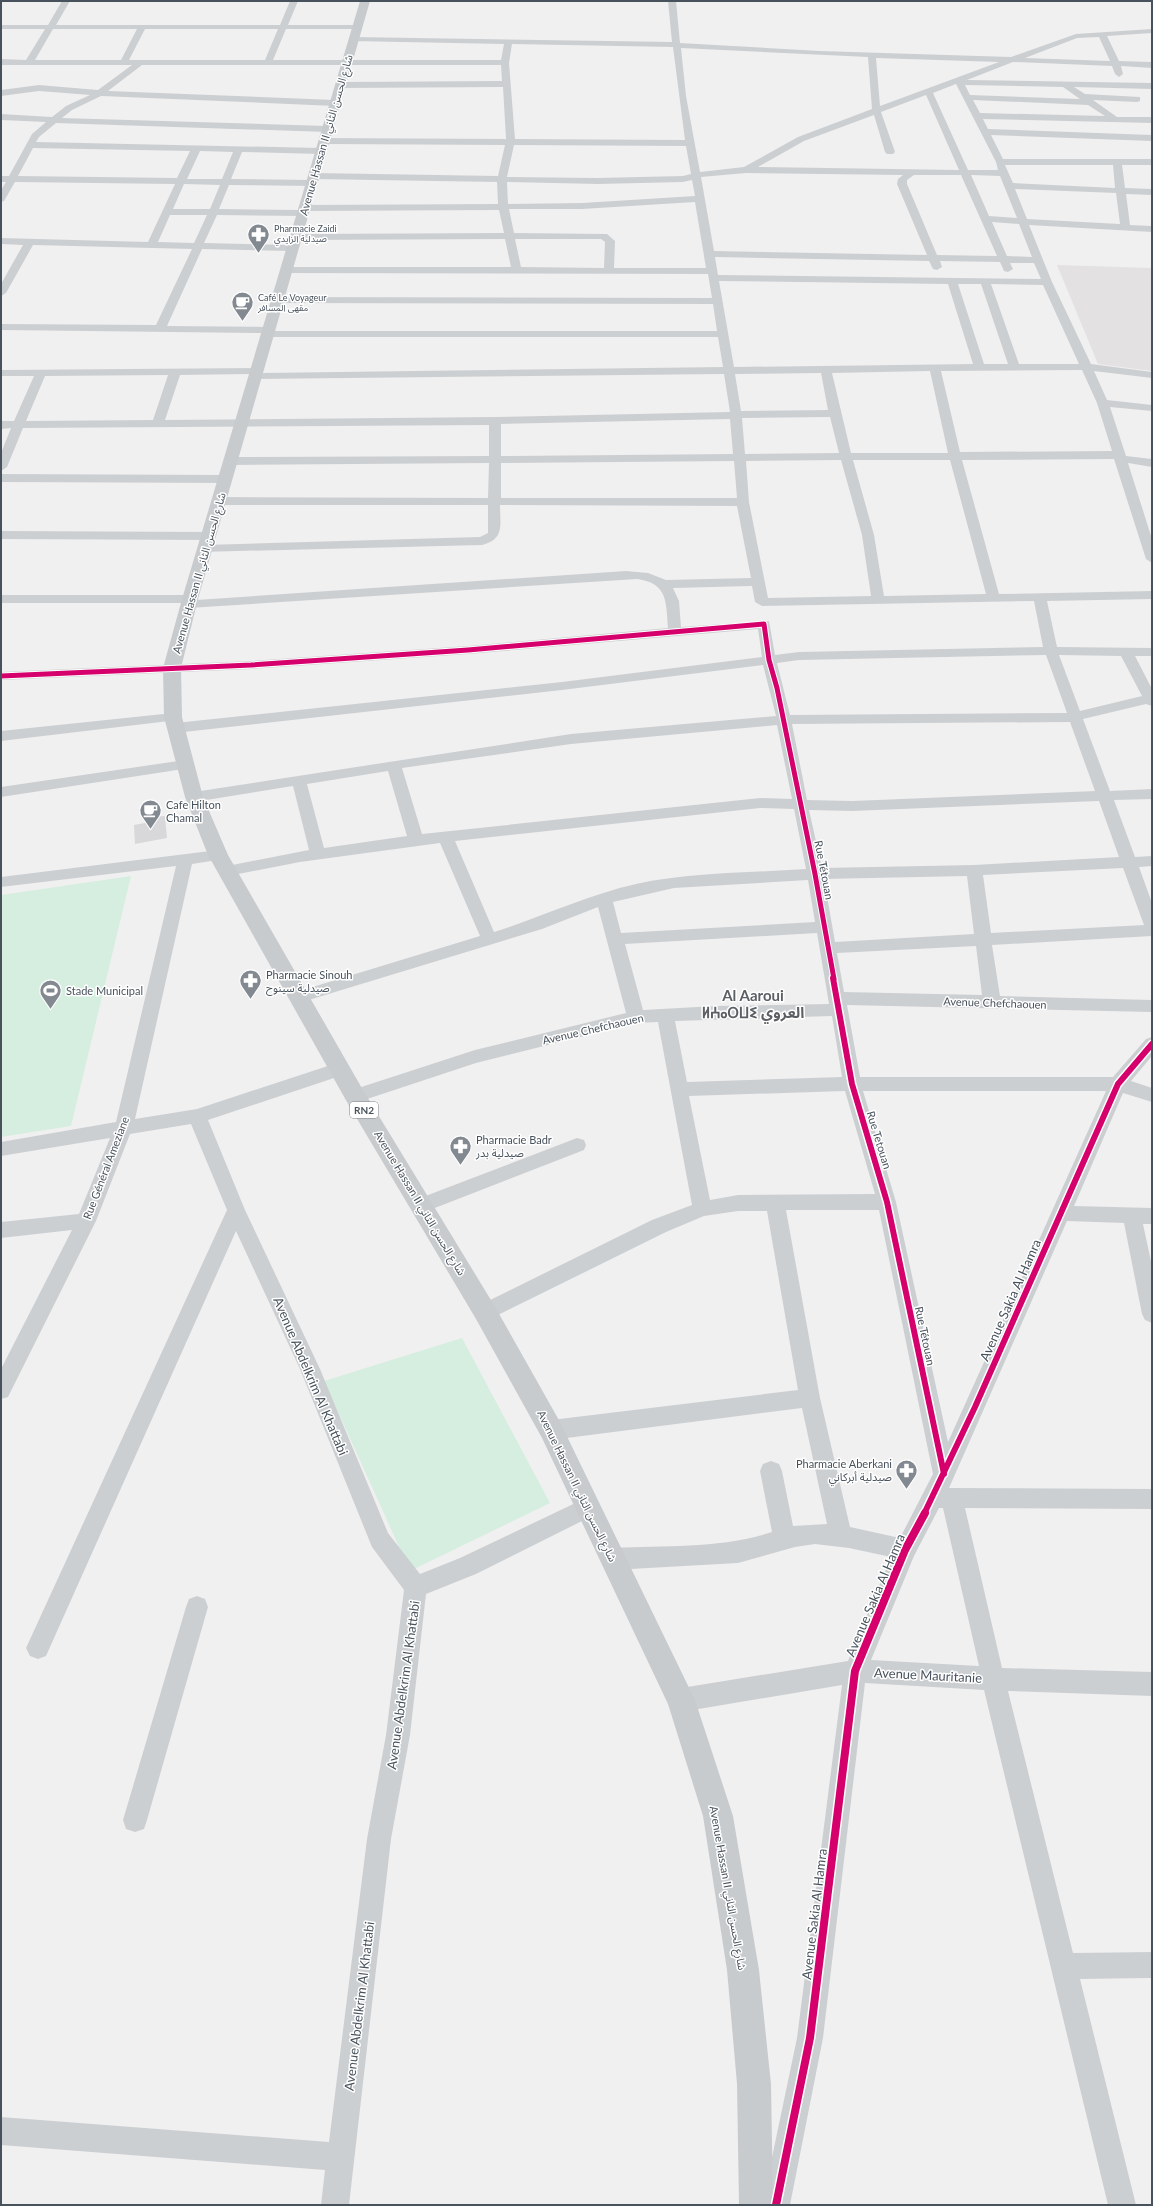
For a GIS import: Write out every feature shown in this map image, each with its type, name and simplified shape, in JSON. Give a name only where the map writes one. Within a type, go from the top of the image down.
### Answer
[{"type":"main road","name":"Avenue Hassan II شارع الحسن الثاني","points":[[365,1],[340,80],[313,179],[189,602],[172,668],[171,689],[174,722],[194,797],[223,863],[355,1096],[485,1312],[551,1430],[682,1700],[718,1816],[743,1970],[754,2084],[756,2205]]},
{"type":"street","points":[[29,62],[49,26],[66,1]]},
{"type":"street","points":[[268,62],[294,1]]},
{"type":"street","name":"Rue Tétouan","points":[[672,1],[695,177],[736,416],[743,502],[762,602],[769,660],[815,874],[852,1084]]},
{"type":"street","points":[[2,28],[49,26],[283,27],[508,42],[677,45],[872,55],[1152,65]]},
{"type":"street","points":[[124,61],[143,26]]},
{"type":"street","points":[[746,170],[801,139],[876,109],[959,81],[1009,60],[1076,36],[1101,33],[1152,31]]},
{"type":"street","points":[[1101,33],[1116,64],[1122,85]]},
{"type":"street","points":[[508,42],[505,63],[511,140],[502,180],[503,206],[508,236],[517,270]]},
{"type":"street","points":[[872,55],[876,109],[890,152]]},
{"type":"street","points":[[1,199],[39,131],[69,108],[100,92],[142,61]]},
{"type":"street","points":[[1032,61],[1152,146]]},
{"type":"street","points":[[1,62],[268,62],[340,80],[507,84]]},
{"type":"street","points":[[1,93],[39,88],[100,92],[340,80],[505,63]]},
{"type":"street","points":[[125,74],[141,74]]},
{"type":"street","points":[[959,81],[1152,86]]},
{"type":"street","points":[[959,81],[976,116],[997,149],[1004,174],[1047,282],[1103,403],[1152,559]]},
{"type":"street","points":[[976,116],[1148,120],[1137,99],[1134,85]]},
{"type":"street","points":[[928,91],[1013,282]]},
{"type":"street","points":[[967,97],[1087,100],[1137,99]]},
{"type":"street","points":[[1,117],[324,140],[511,140],[554,143],[690,142]]},
{"type":"street","points":[[1064,118],[1082,162]]},
{"type":"street","points":[[985,132],[1152,138]]},
{"type":"street","points":[[32,145],[239,149],[324,140]]},
{"type":"street","points":[[151,245],[196,149]]},
{"type":"street","points":[[160,329],[213,213],[239,149]]},
{"type":"street","points":[[1000,162],[1152,162]]},
{"type":"street","points":[[1117,162],[1125,227]]},
{"type":"street","points":[[1,179],[226,183],[313,179],[683,179],[695,177],[705,173],[746,170],[1004,174]]},
{"type":"street","points":[[912,172],[904,177],[902,184],[934,258],[947,281],[980,368]]},
{"type":"street","points":[[1009,186],[1152,192]]},
{"type":"street","points":[[166,212],[213,213],[503,206],[582,206],[699,199]]},
{"type":"street","points":[[985,219],[1152,229]]},
{"type":"street","points":[[1,242],[197,246],[508,236],[593,236],[607,238],[610,241],[608,271]]},
{"type":"street","points":[[1,293],[4,283],[29,242]]},
{"type":"street","points":[[708,254],[1038,260]]},
{"type":"street","points":[[286,270],[608,271],[947,281],[1047,282]]},
{"type":"street","points":[[985,281],[1015,368]]},
{"type":"street","points":[[277,300],[717,301]]},
{"type":"street","points":[[1,327],[268,332],[723,334]]},
{"type":"street","points":[[1,373],[175,372],[256,374],[728,372],[826,369],[1087,367],[1152,375]]},
{"type":"street","points":[[935,368],[956,456],[994,598]]},
{"type":"street","points":[[826,369],[834,413],[868,535],[878,599]]},
{"type":"street","points":[[1,467],[20,425],[41,372]]},
{"type":"street","points":[[158,424],[175,372]]},
{"type":"street","points":[[1103,403],[1152,408]]},
{"type":"street","points":[[1,425],[495,421],[834,413]]},
{"type":"street","points":[[1,535],[207,542],[482,541],[491,538],[494,532],[493,501],[495,421]]},
{"type":"street","points":[[1,478],[495,460],[956,456],[1121,457],[1152,463]]},
{"type":"street","points":[[219,501],[743,502]]},
{"type":"street","points":[[1,599],[189,602],[596,577],[639,576],[654,578],[665,584],[758,582]]},
{"type":"street","points":[[665,584],[670,593],[675,632]]},
{"type":"street","points":[[762,602],[1152,595]]},
{"type":"street","points":[[1040,597],[1051,651],[1152,925]]},
{"type":"street","points":[[1,676],[251,665],[468,650],[764,624]]},
{"type":"street","points":[[1,736],[174,722],[562,686],[799,656],[1051,651],[1126,653],[1152,652]]},
{"type":"street","points":[[194,797],[394,765],[571,739],[783,720],[1075,717],[1151,699],[1126,653]]},
{"type":"street","points":[[1,792],[185,765]]},
{"type":"street","points":[[394,765],[416,840]]},
{"type":"street","points":[[299,780],[318,854]]},
{"type":"street","points":[[1,882],[185,860],[223,863],[318,854],[416,840],[760,803],[852,806],[1152,794]]},
{"type":"street","points":[[445,837],[489,940]]},
{"type":"street","name":"Rue Général Ameziane","points":[[1,1390],[86,1221],[124,1126],[185,860]]},
{"type":"street","points":[[299,997],[536,925],[604,899],[635,890],[674,883],[815,874],[974,870],[1152,861]]},
{"type":"street","points":[[974,870],[992,1003]]},
{"type":"street","points":[[604,899],[636,1017]]},
{"type":"street","points":[[614,939],[825,927]]},
{"type":"street","points":[[828,948],[1152,930]]},
{"type":"street","name":"Avenue Chefchaouen","points":[[355,1096],[475,1057],[636,1017],[838,1004],[992,1003],[1152,1006]]},
{"type":"street","points":[[665,1015],[702,1209]]},
{"type":"street","name":"Avenue Sakia Al Hamra","points":[[776,2205],[810,2038],[855,1671],[905,1550],[942,1498],[944,1474],[1118,1084],[1152,1044]]},
{"type":"street","points":[[1,1149],[124,1126],[197,1116],[340,1069]]},
{"type":"street","points":[[680,1089],[852,1084],[1118,1084],[1152,1095]]},
{"type":"street","name":"Rue Tetouan","points":[[852,1084],[887,1202]]},
{"type":"street","name":"Avenue Abdelkrim Al Khattabi","points":[[197,1116],[236,1210],[310,1369],[380,1540],[416,1587],[398,1735],[379,1840],[335,2205]]},
{"type":"street","points":[[422,1205],[577,1145]]},
{"type":"street","points":[[775,1202],[810,1398],[841,1536]]},
{"type":"street","points":[[485,1312],[659,1226],[702,1209],[738,1203],[887,1202]]},
{"type":"street","name":"Rue Tétouan","points":[[887,1202],[944,1474]]},
{"type":"street","points":[[38,1648],[236,1210]]},
{"type":"street","points":[[1060,1213],[1152,1216]]},
{"type":"street","points":[[1132,1215],[1149,1280],[1152,1314]]},
{"type":"street","points":[[1,1230],[86,1221]]},
{"type":"street","points":[[551,1430],[810,1398]]},
{"type":"street","points":[[770,1471],[784,1538]]},
{"type":"street","points":[[1122,2205],[993,1679],[942,1498],[1152,1499]]},
{"type":"street","points":[[416,1587],[468,1566],[588,1507]]},
{"type":"street","points":[[613,1559],[739,1552],[767,1545],[784,1538],[814,1534],[841,1536],[905,1550]]},
{"type":"street","points":[[135,1820],[197,1607]]},
{"type":"street","name":"Avenue Mauritanie","points":[[682,1700],[855,1671],[993,1679],[1152,1684]]},
{"type":"street","points":[[1063,1966],[1152,1965]]},
{"type":"street","points":[[1,2131],[341,2157]]},
{"type":"shaded area","points":[[1057,265],[1152,268],[1152,371],[1098,364]]},
{"type":"green space","name":"Stade Municipal","points":[[131,876],[71,1126],[1,1137],[1,895]]},
{"type":"green space","points":[[462,1338],[550,1503],[410,1571],[324,1381]]},
{"type":"building","name":"Cafe Hilton Chamal","points":[[165,816],[167,838],[135,844],[134,825],[150,822],[150,817]]},
{"type":"cycle path","points":[[1,676],[251,665],[468,650],[764,624],[769,660],[777,688],[815,874],[852,1084],[887,1202],[944,1474]]},
{"type":"cycle path","points":[[776,2205],[810,2038],[855,1671],[905,1550],[933,1498],[975,1407],[1118,1084],[1152,1044]]},
{"type":"place","name":"Pharmacie Zaidi صيدلية الزايدي","points":[[258,254]]},
{"type":"place","name":"Café Le Voyageur مقهى المسافر","points":[[243,322]]},
{"type":"place","name":"Cafe Hilton Chamal","points":[[150,830]]},
{"type":"place","name":"Pharmacie Sinouh صيدلية سينوح","points":[[250,1000]]},
{"type":"place","name":"Stade Municipal","points":[[50,1010]]},
{"type":"place","name":"Pharmacie Badr صيدلية بدر","points":[[461,1166]]},
{"type":"place","name":"Pharmacie Aberkani صيدلية أبركاني","points":[[907,1490]]},
{"type":"district","name":"Al Aaroui ⵍⵄⴰⵔⵡⵉ العروي","points":[[753,1004]]}]
